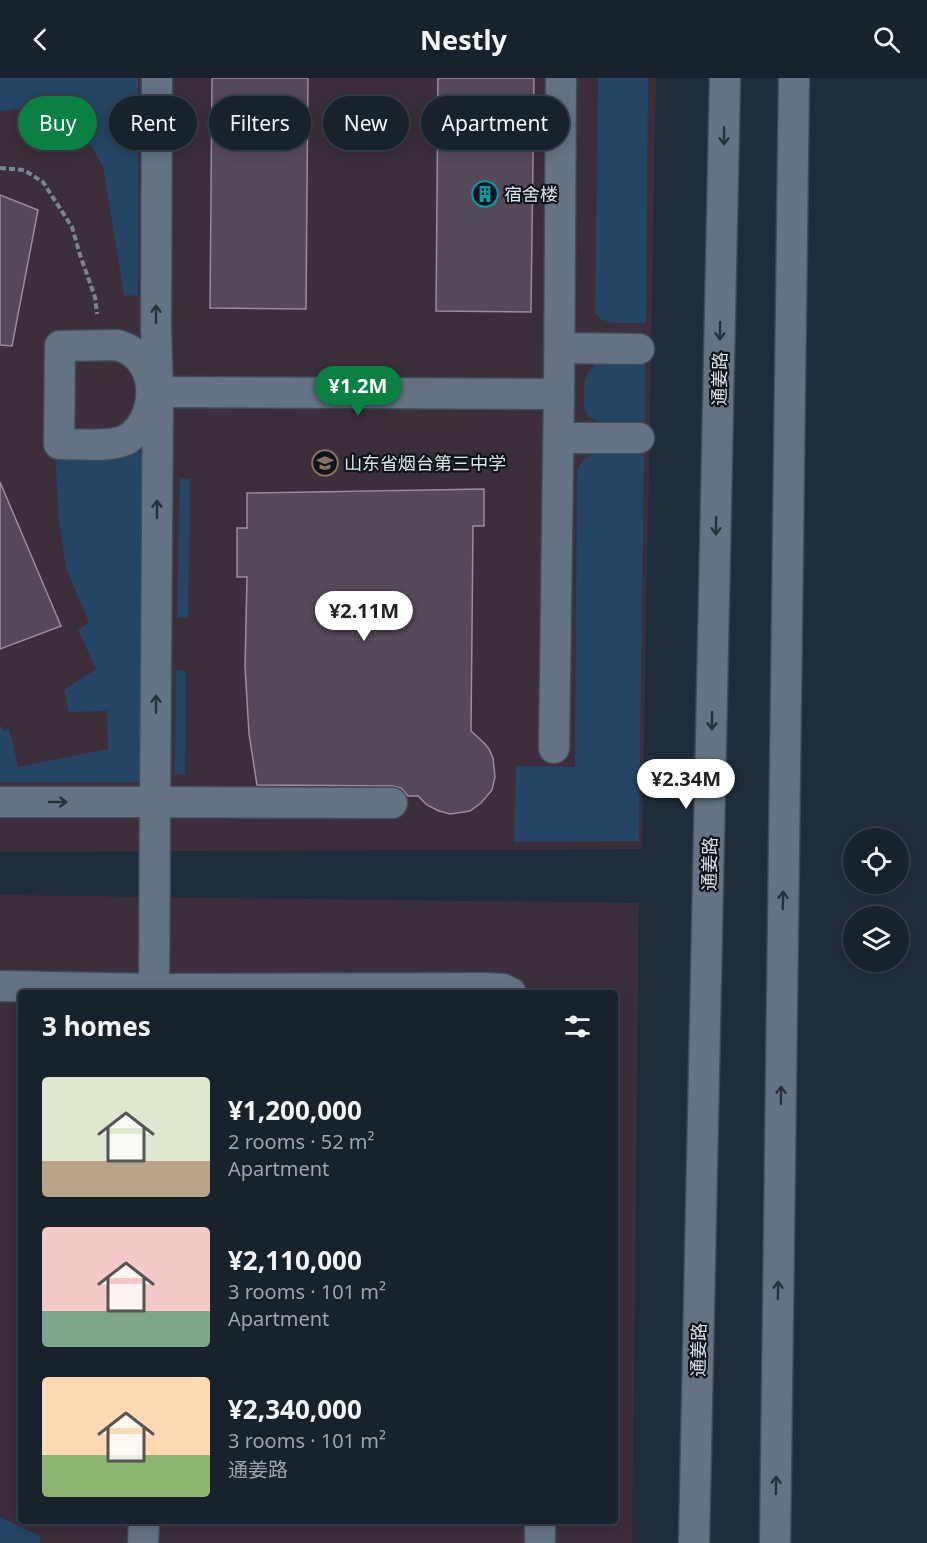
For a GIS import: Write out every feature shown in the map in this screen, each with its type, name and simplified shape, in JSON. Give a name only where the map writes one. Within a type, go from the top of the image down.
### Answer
[{"type":"street","points":[[154,990],[157,78]]},
{"type":"street","points":[[554,748],[560,348],[561,78]]},
{"type":"street","name":"通姜路","points":[[694,1543],[725,78]]},
{"type":"street","points":[[775,1543],[795,78]]},
{"type":"street","points":[[560,348],[639,349]]},
{"type":"street","points":[[155,395],[559,394]]},
{"type":"street","points":[[559,438],[639,438]]},
{"type":"street","points":[[0,802],[392,803]]},
{"type":"street","points":[[0,986],[123,990]]},
{"type":"street","points":[[264,990],[483,988],[504,990]]},
{"type":"street","points":[[143,1543],[144,1524]]},
{"type":"street","points":[[540,1524],[540,1543]]},
{"type":"path","points":[[0,168],[24,170],[43,182],[72,227],[95,297],[97,317]]},
{"type":"shaded area","name":"山东省烟台第三中学","points":[[0,78],[656,78],[642,849],[0,852]]},
{"type":"shaded area","points":[[0,78],[138,78],[138,96],[109,96],[109,150],[138,150],[138,296],[124,295],[103,167],[94,150],[97,150],[97,96],[18,96],[18,109],[0,111]]},
{"type":"shaded area","points":[[598,78],[648,78],[646,323],[612,323],[600,319],[595,313]]},
{"type":"shaded area","points":[[598,362],[645,362],[645,421],[600,421],[588,415],[584,404],[585,381],[590,370]]},
{"type":"shaded area","points":[[606,450],[644,452],[639,841],[514,842],[516,766],[575,767],[577,471],[588,456]]},
{"type":"shaded area","points":[[55,452],[143,452],[143,782],[0,782],[0,725],[4,731],[9,728],[18,767],[108,749],[107,711],[69,712],[64,690],[96,669],[78,630],[89,623],[66,568],[59,521]]},
{"type":"shaded area","points":[[180,479],[190,479],[188,618],[177,618]]},
{"type":"shaded area","points":[[176,670],[186,671],[185,775],[175,774]]},
{"type":"shaded area","points":[[0,895],[639,903],[632,1543],[0,1543]]},
{"type":"shaded area","points":[[0,1517],[40,1536],[40,1543],[0,1543]]},
{"type":"building","points":[[212,78],[308,78],[308,96],[212,96]]},
{"type":"building","name":"宿舍楼","points":[[438,78],[534,78],[534,96],[438,96]]},
{"type":"building","points":[[211,150],[307,150],[306,309],[210,308]]},
{"type":"building","name":"宿舍楼","points":[[437,150],[533,150],[531,312],[436,311]]},
{"type":"building","points":[[0,195],[38,210],[12,346],[0,345]]},
{"type":"building","points":[[0,482],[61,626],[0,649]]},
{"type":"building","points":[[484,489],[484,526],[473,526],[471,731],[489,749],[493,758],[495,777],[492,790],[481,803],[470,811],[450,814],[427,805],[418,796],[408,796],[401,788],[392,786],[257,785],[249,734],[245,667],[247,577],[237,577],[237,528],[247,528],[247,493]]},
{"type":"place","name":"宿舍楼","points":[[485,194]]},
{"type":"place","name":"山东省烟台第三中学","points":[[325,463]]}]
